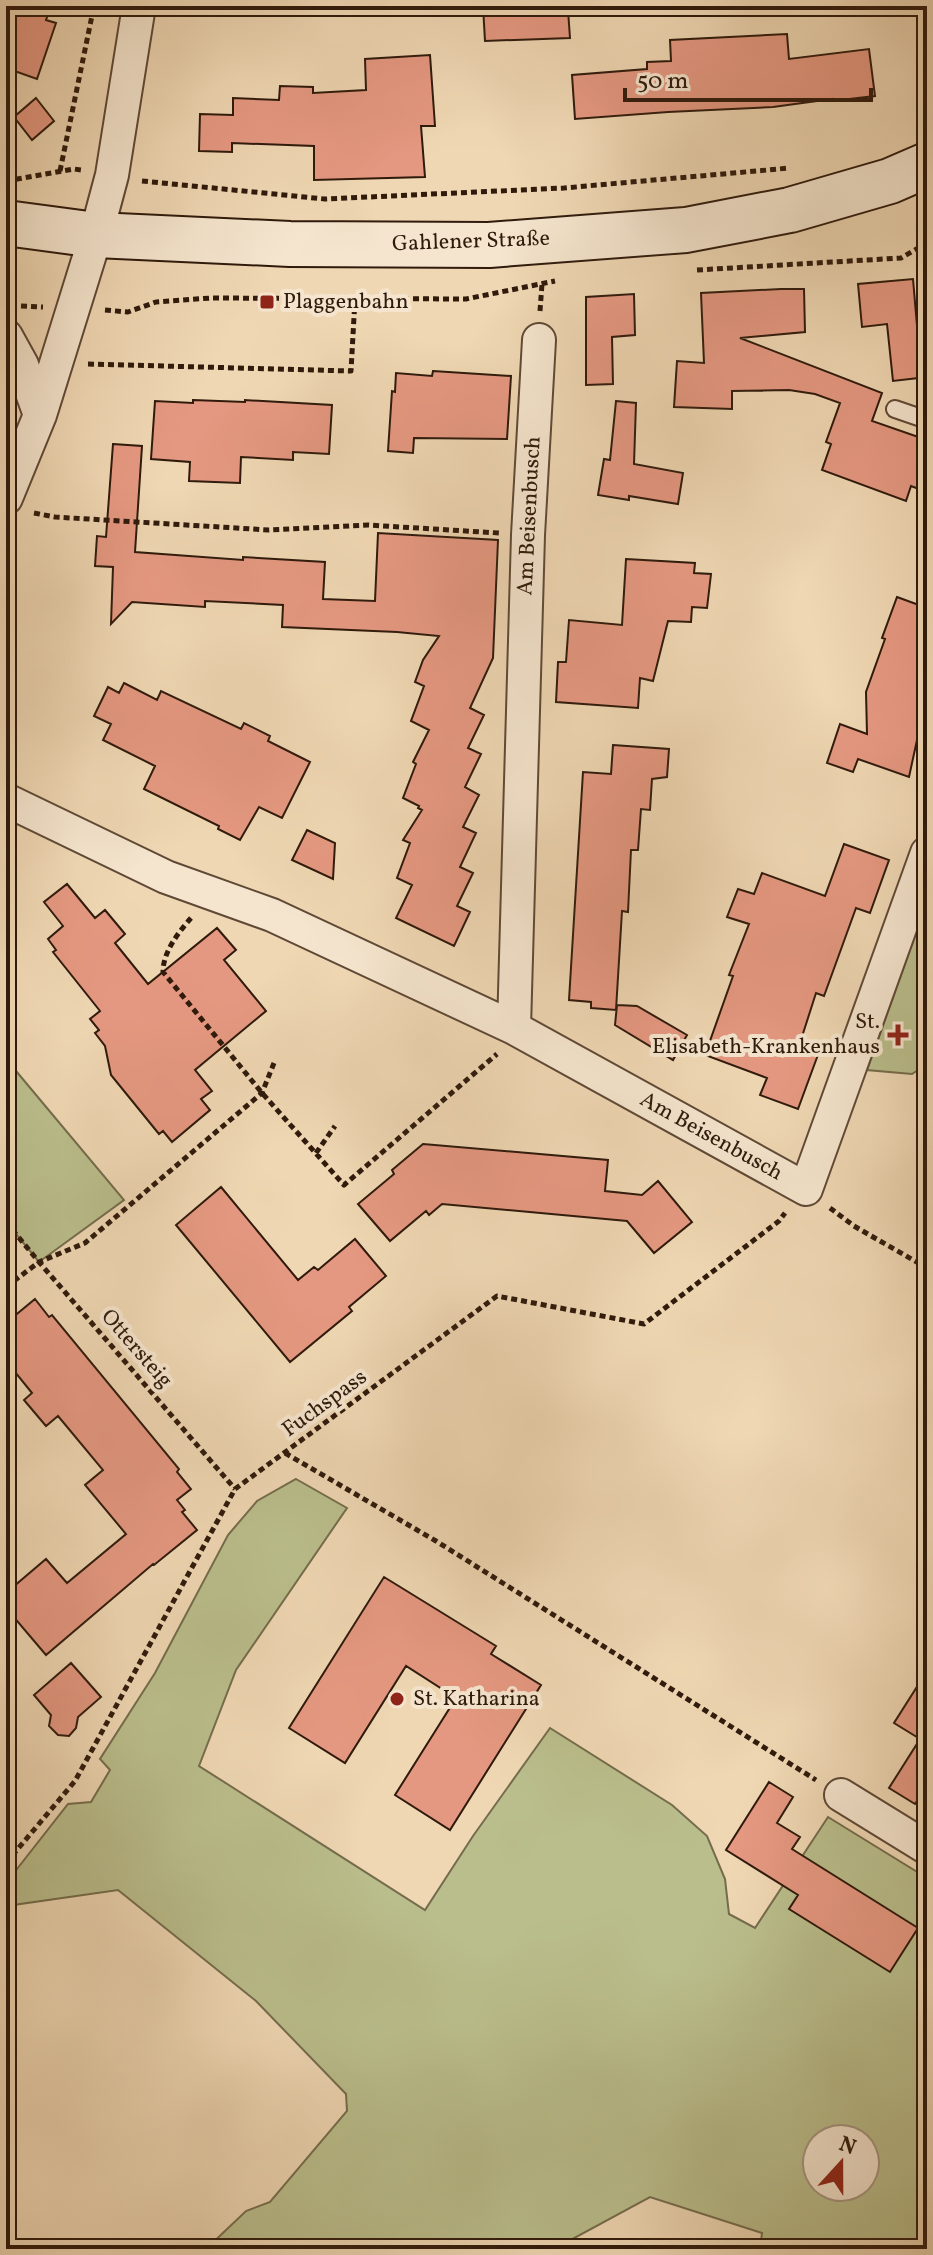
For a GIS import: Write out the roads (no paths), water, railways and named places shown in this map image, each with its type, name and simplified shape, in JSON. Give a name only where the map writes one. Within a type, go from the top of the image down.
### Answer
[{"type":"main road","name":"Gahlener Straße","points":[[6,223],[96,235],[307,245],[489,245],[686,230],[790,210],[890,181],[927,165]]},
{"type":"street","points":[[18,505],[54,364],[112,175],[139,6]]},
{"type":"street","points":[[6,336],[22,365],[40,415]]},
{"type":"street","name":"Am Beisenbusch","points":[[514,1028],[528,535],[539,340]]},
{"type":"street","name":"Am Beisenbusch","points":[[6,800],[166,877],[272,915],[514,1028],[806,1189],[927,853]]},
{"type":"street","points":[[841,1795],[927,1848]]},
{"type":"lane","points":[[895,409],[927,420]]},
{"type":"place","name":"Plaggenbahn","points":[[267,302]]},
{"type":"place","name":"St. Elisabeth-Krankenhaus","points":[[898,1035]]},
{"type":"place","name":"St. Katharina","points":[[397,1699]]}]
